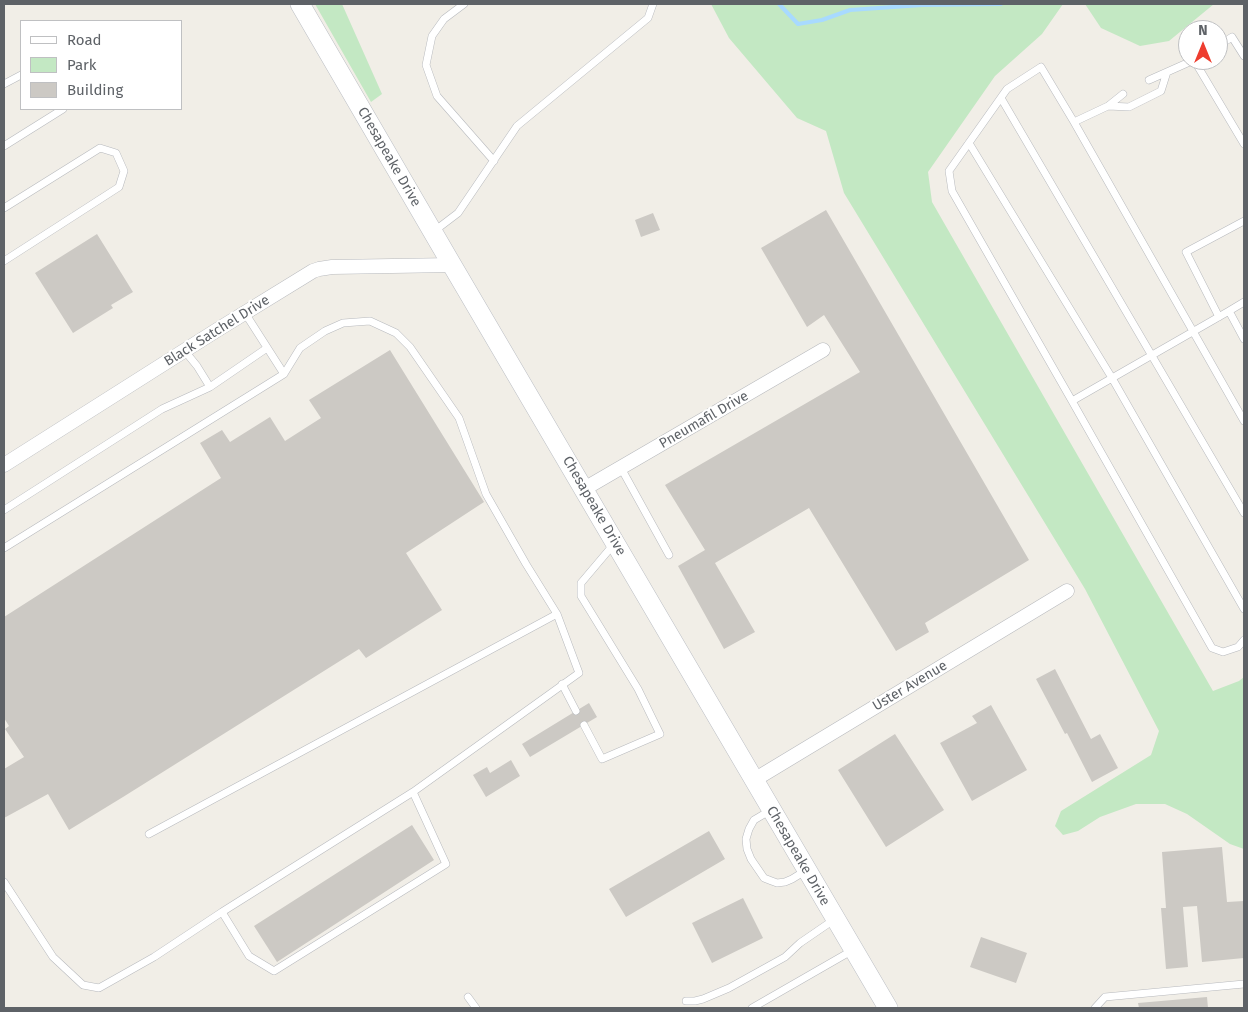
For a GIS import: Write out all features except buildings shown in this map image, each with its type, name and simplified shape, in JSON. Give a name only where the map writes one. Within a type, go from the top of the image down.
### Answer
[{"type":"street","name":"Chesapeake Drive","points":[[300,4],[888,1008]]},
{"type":"street","name":"Black Satchel Drive","points":[[4,465],[184,350],[314,271],[332,267],[452,265]]},
{"type":"street","name":"Pneumafil Drive","points":[[584,489],[823,350]]},
{"type":"street","name":"Uster Avenue","points":[[754,780],[1066,591]]},
{"type":"lane","points":[[464,4],[444,19],[432,36],[426,65],[437,96],[494,161]]},
{"type":"lane","points":[[433,232],[458,213],[518,126],[648,18],[653,4]]},
{"type":"lane","points":[[1228,40],[1232,37],[1244,56]]},
{"type":"lane","points":[[1244,421],[1041,67],[1007,89],[949,171],[952,191],[1212,648],[1223,652],[1238,647],[1244,640]]},
{"type":"lane","points":[[1149,80],[1178,67]]},
{"type":"lane","points":[[1200,70],[1244,144]]},
{"type":"lane","points":[[1108,106],[1129,108],[1161,90],[1167,72]]},
{"type":"lane","points":[[4,84],[20,76]]},
{"type":"lane","points":[[1074,122],[1108,106],[1124,94]]},
{"type":"lane","points":[[1001,98],[1244,513]]},
{"type":"lane","points":[[4,146],[61,110]]},
{"type":"lane","points":[[969,143],[1112,378],[1244,609]]},
{"type":"lane","points":[[4,208],[100,148],[116,152],[124,171],[119,187],[4,261]]},
{"type":"lane","points":[[1219,317],[1186,252],[1244,221]]},
{"type":"lane","points":[[1072,401],[1244,302]]},
{"type":"lane","points":[[1229,311],[1244,339]]},
{"type":"lane","points":[[245,313],[284,374]]},
{"type":"lane","points":[[4,548],[284,374],[300,348],[325,331],[342,323],[370,321],[396,334],[410,347],[459,418],[486,494],[557,614],[579,673],[413,792],[154,957],[99,988],[83,985],[53,957],[4,882]]},
{"type":"lane","points":[[4,510],[162,409],[210,387],[267,348]]},
{"type":"lane","points":[[184,350],[210,387]]},
{"type":"lane","points":[[621,468],[669,554]]},
{"type":"lane","points":[[584,725],[602,758],[660,734],[638,689],[581,596],[582,583],[615,542]]},
{"type":"lane","points":[[149,834],[557,614]]},
{"type":"lane","points":[[562,684],[576,711]]},
{"type":"lane","points":[[222,912],[249,956],[274,971],[446,864],[413,792]]},
{"type":"lane","points":[[771,810],[754,820],[749,829],[746,839],[751,859],[764,878],[778,883],[792,879],[807,870]]},
{"type":"lane","points":[[686,1001],[703,999],[729,988],[785,957],[800,943],[836,919]]},
{"type":"lane","points":[[752,1008],[854,950]]},
{"type":"lane","points":[[1096,1008],[1105,997],[1244,984]]},
{"type":"lane","points":[[468,997],[476,1008]]},
{"type":"green space","points":[[315,4],[342,4],[382,94],[371,102]]},
{"type":"green space","points":[[711,4],[1063,4],[1042,34],[995,76],[928,172],[932,202],[1213,691],[1239,681],[1244,677],[1244,849],[1230,844],[1187,814],[1165,804],[1136,804],[1100,817],[1078,831],[1063,835],[1055,826],[1061,811],[1151,755],[1159,731],[1085,589],[844,193],[826,131],[797,118],[729,38]]},
{"type":"green space","points":[[1085,4],[1214,4],[1195,20],[1178,20],[1178,34],[1169,41],[1140,46],[1101,28]]},
{"type":"waterway","points":[[779,4],[798,24],[822,20],[850,10],[922,5],[1001,4]]}]
